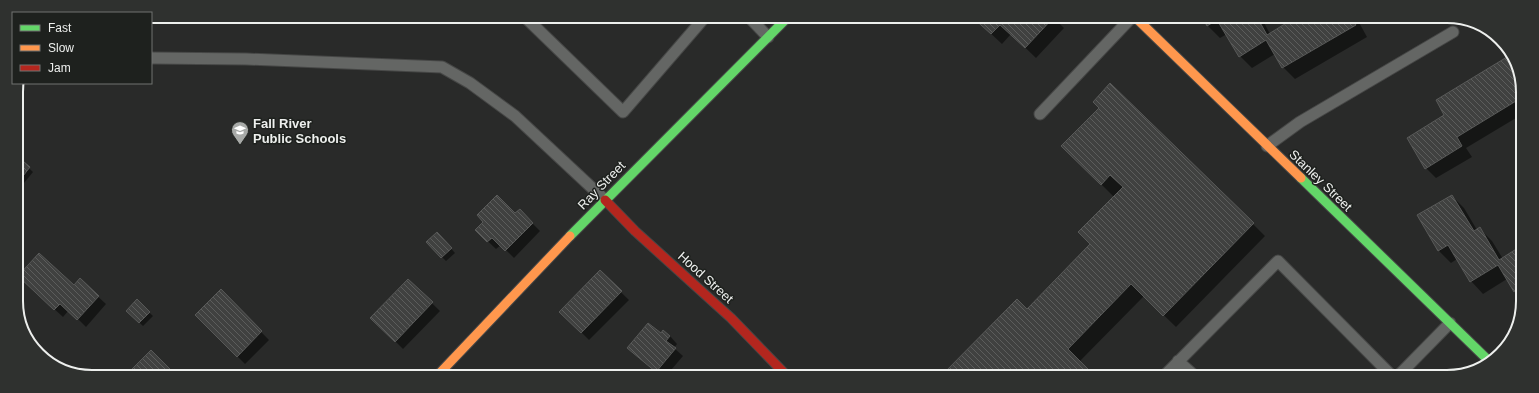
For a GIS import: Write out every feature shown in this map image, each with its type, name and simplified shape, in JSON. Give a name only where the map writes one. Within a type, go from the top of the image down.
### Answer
[{"type":"street","name":"Ray Street","points":[[443,370],[605,200],[782,23]]},
{"type":"street","name":"Stanley Street","points":[[1141,23],[1486,358]]},
{"type":"street","name":"Hood Street","points":[[605,200],[635,231],[731,318],[781,370]]},
{"type":"lane","points":[[531,23],[623,112],[700,23]]},
{"type":"lane","points":[[755,23],[768,37]]},
{"type":"lane","points":[[1040,114],[1126,23]]},
{"type":"lane","points":[[1267,146],[1300,122],[1453,32]]},
{"type":"lane","points":[[152,58],[246,59],[442,67],[470,82],[515,116],[605,200]]},
{"type":"lane","points":[[1170,370],[1278,261],[1386,370]]},
{"type":"lane","points":[[1404,370],[1450,323]]},
{"type":"lane","points":[[1178,361],[1188,370]]},
{"type":"building","points":[[979,23],[1048,23],[1025,48],[1000,25],[991,34]]},
{"type":"building","points":[[1205,23],[1212,23],[1207,26]]},
{"type":"building","points":[[1219,23],[1260,23],[1267,35],[1286,23],[1355,23],[1356,25],[1282,68],[1266,40],[1239,57]]},
{"type":"building","points":[[1507,58],[1515,79],[1516,101],[1457,137],[1462,146],[1425,169],[1407,138],[1444,115],[1436,100]]},
{"type":"building","points":[[1110,83],[1254,223],[1163,316],[1131,284],[1068,349],[1089,370],[947,370],[1017,299],[1027,309],[1090,244],[1078,232],[1123,187],[1110,175],[1101,185],[1061,146],[1099,108],[1093,102]]},
{"type":"building","points":[[23,161],[30,167],[23,176]]},
{"type":"building","points":[[497,195],[515,213],[520,209],[533,223],[505,251],[492,238],[487,242],[475,230],[483,222],[477,215]]},
{"type":"building","points":[[1452,195],[1474,231],[1480,227],[1499,260],[1516,249],[1516,291],[1514,292],[1498,265],[1470,282],[1448,245],[1438,251],[1417,215]]},
{"type":"building","points":[[437,232],[452,248],[441,258],[426,242]]},
{"type":"building","points":[[39,253],[74,285],[80,278],[99,296],[77,320],[60,304],[54,310],[23,281],[23,271]]},
{"type":"building","points":[[600,270],[622,291],[581,333],[559,312]]},
{"type":"building","points":[[408,279],[433,302],[395,342],[370,318]]},
{"type":"building","points":[[221,289],[262,331],[237,357],[195,315]]},
{"type":"building","points":[[137,299],[150,312],[139,323],[126,311]]},
{"type":"building","points":[[648,323],[661,333],[663,330],[670,336],[666,341],[676,348],[658,370],[654,370],[627,348]]},
{"type":"building","points":[[151,350],[171,370],[131,370]]},
{"type":"traffic: fast","points":[[570,236],[782,23]]},
{"type":"traffic: fast","points":[[1301,178],[1486,358]]},
{"type":"traffic: slow","points":[[1141,23],[1301,178]]},
{"type":"traffic: slow","points":[[443,370],[570,236]]},
{"type":"traffic: jam","points":[[605,200],[635,231],[731,318],[781,370]]},
{"type":"place","name":"Fall River Public Schools","points":[[240,145]]}]
